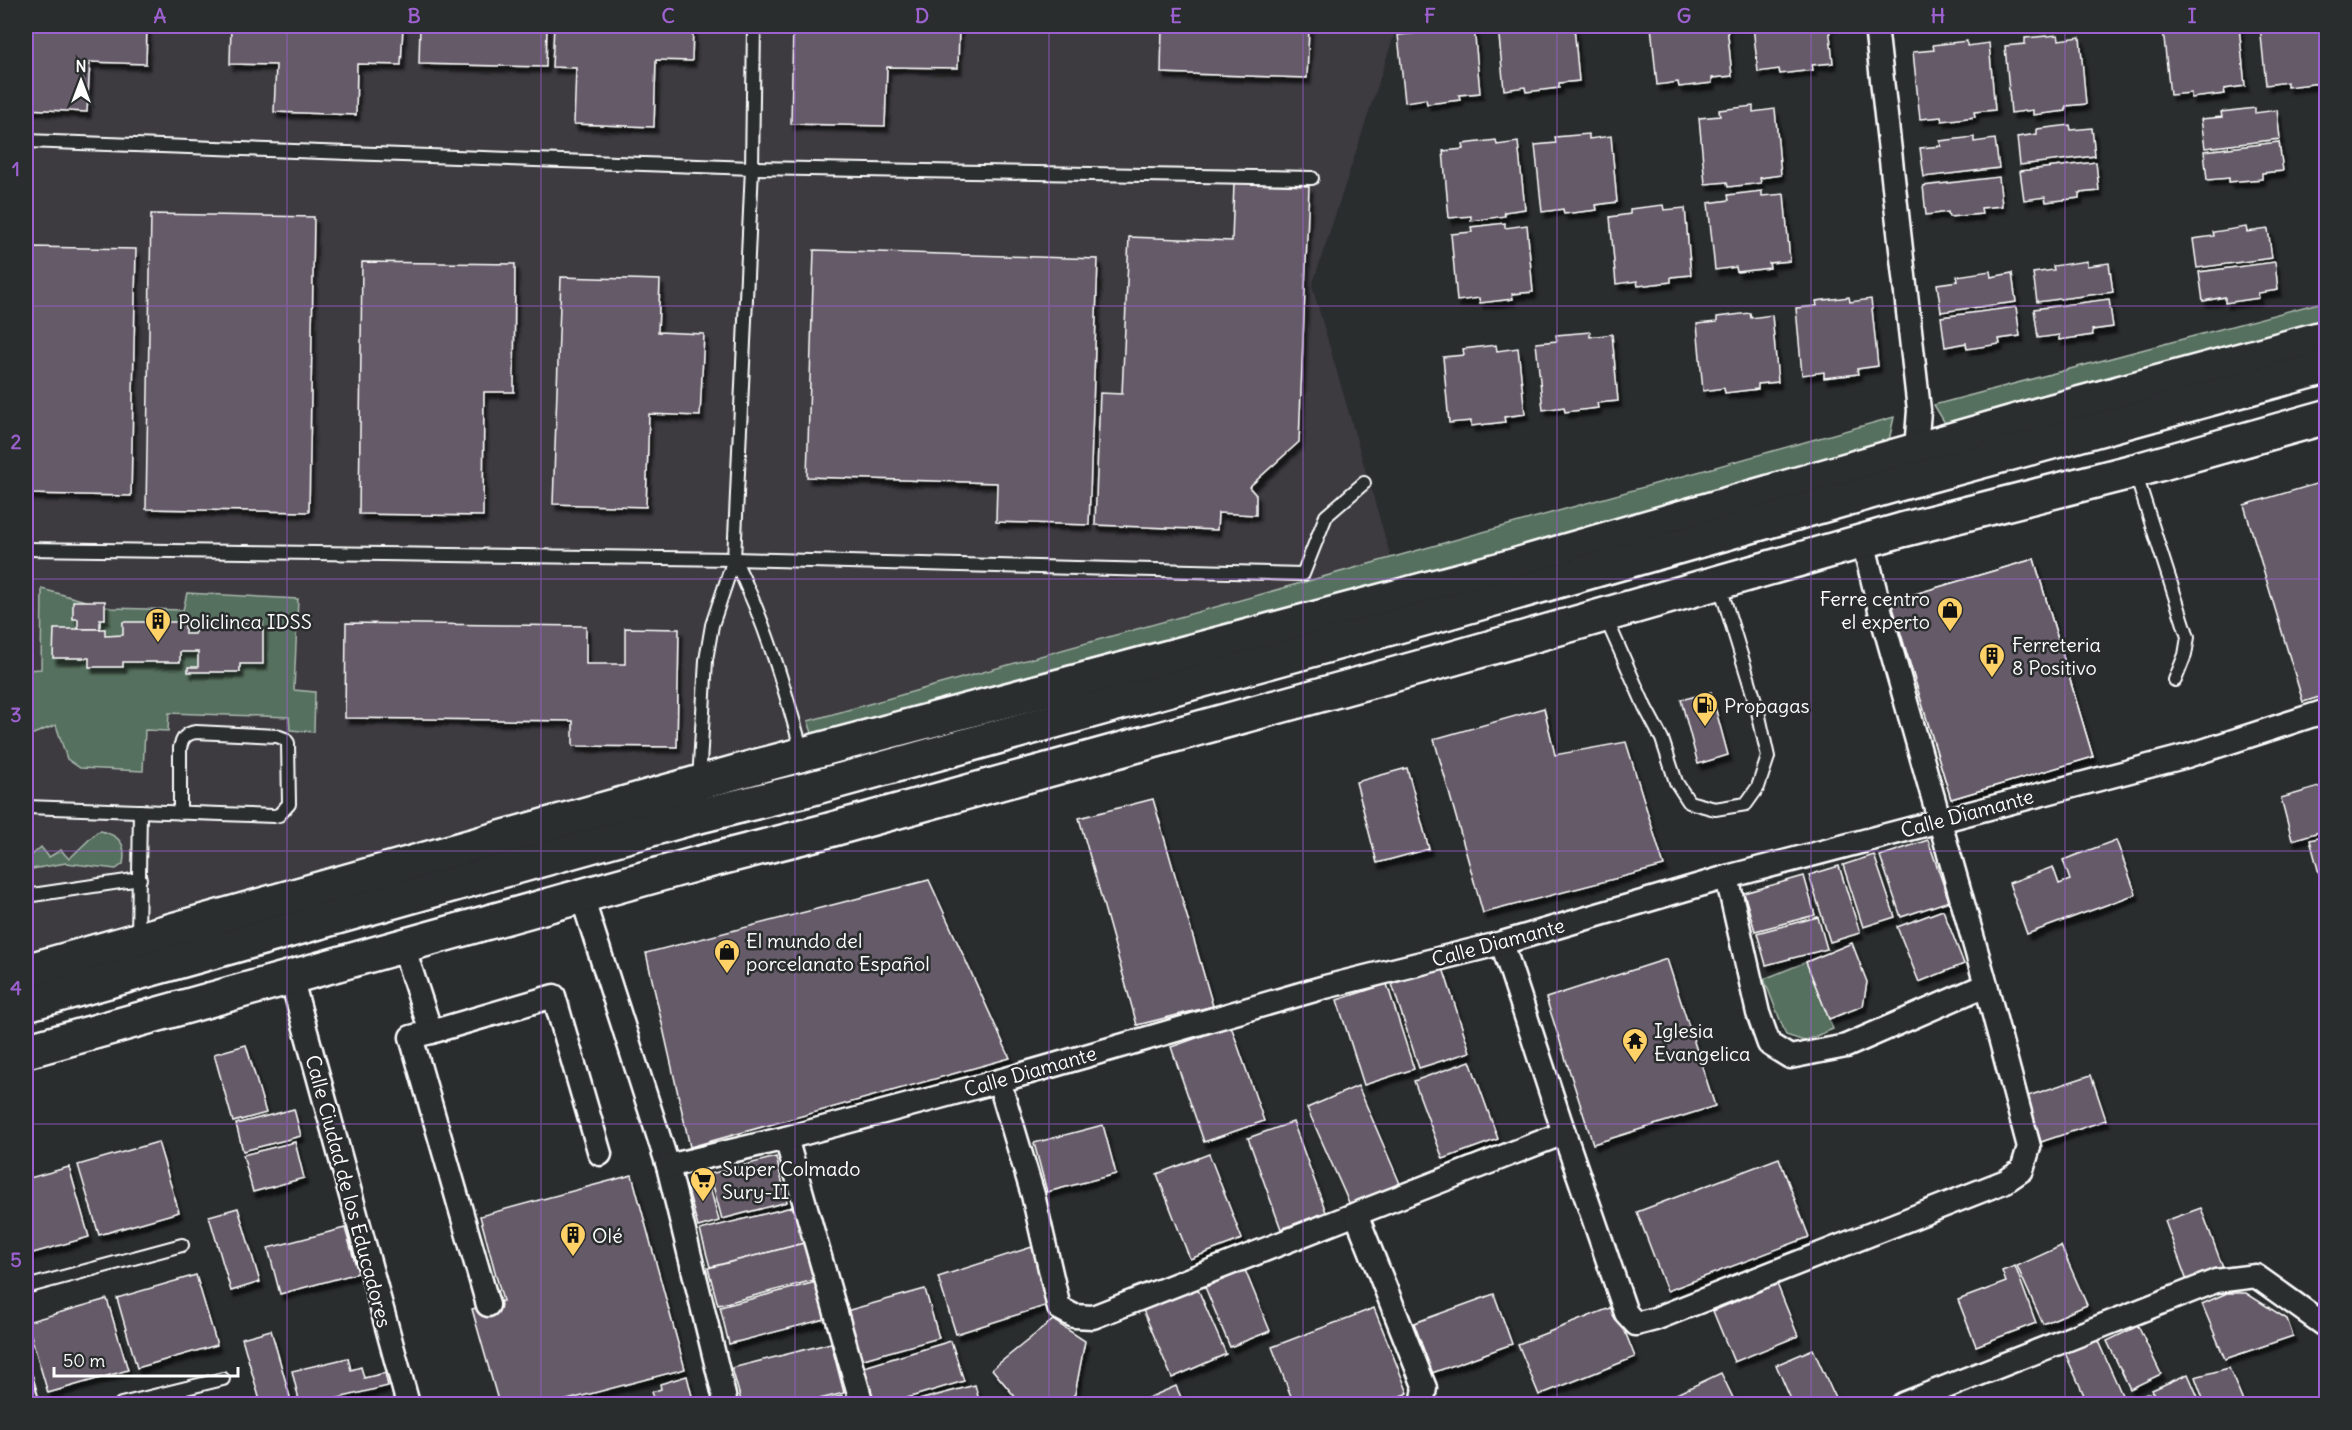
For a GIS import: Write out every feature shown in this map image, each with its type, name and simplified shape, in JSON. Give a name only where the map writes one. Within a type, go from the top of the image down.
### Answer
[{"type":"main road","points":[[26,971],[803,754],[1513,566],[1916,450],[2326,337]]},
{"type":"main road","points":[[26,1004],[687,819],[809,789],[1920,478],[2326,367]]},
{"type":"main road","points":[[26,1051],[582,897],[700,862],[822,832],[1605,615],[1863,541],[2134,471],[2326,417]]},
{"type":"street","points":[[1876,26],[1919,410],[1916,450]]},
{"type":"street","points":[[1502,943],[1564,1134],[1626,1313],[1636,1324],[1655,1319],[2006,1181],[2022,1170],[2029,1147],[1986,985],[1880,610],[1863,541]]},
{"type":"street","name":"Calle Diamante","points":[[668,1166],[786,1138],[999,1081],[1325,987],[1502,943],[1727,877],[2187,756],[2326,711]]},
{"type":"street","points":[[1727,877],[1758,1013],[1769,1044],[1790,1057],[1846,1046],[1986,985]]},
{"type":"street","points":[[582,897],[668,1166],[726,1404]]},
{"type":"street","points":[[403,946],[431,1032]]},
{"type":"street","name":"Calle Ciudad de los Educadores","points":[[291,977],[408,1404]]},
{"type":"street","points":[[488,1305],[411,1037],[554,996],[600,1154]]},
{"type":"street","points":[[999,1081],[1033,1195],[1059,1308],[1074,1316],[1093,1317],[1564,1134]]},
{"type":"street","points":[[786,1138],[862,1404]]},
{"type":"street","points":[[1356,1214],[1425,1388],[1422,1404]]},
{"type":"street","points":[[1903,1404],[2216,1281],[2256,1276],[2326,1326]]},
{"type":"lane","points":[[699,783],[708,648],[712,625],[734,558],[752,168],[754,26]]},
{"type":"lane","points":[[26,141],[752,168],[1312,178]]},
{"type":"lane","points":[[2134,471],[2187,637],[2185,655],[2175,680]]},
{"type":"lane","points":[[26,549],[734,558],[1303,574],[1326,516],[1364,483]]},
{"type":"lane","points":[[734,558],[755,601],[783,683],[803,754]]},
{"type":"lane","points":[[1605,615],[1645,707],[1662,739],[1676,782],[1689,802],[1716,809],[1746,804],[1758,787],[1768,757],[1757,707],[1719,582]]},
{"type":"lane","points":[[26,807],[180,813],[274,816],[283,813],[289,804],[288,744],[285,739],[277,736],[196,732],[187,735],[183,738],[180,748],[180,813]]},
{"type":"lane","points":[[138,940],[140,811]]},
{"type":"lane","points":[[26,896],[140,879]]},
{"type":"lane","points":[[26,1287],[182,1245]]},
{"type":"lane","points":[[26,1379],[33,1404]]},
{"type":"lane","points":[[121,1404],[223,1379]]},
{"type":"shaded area","points":[[26,26],[1397,26],[1312,286],[1407,613],[26,994]]},
{"type":"green space","points":[[2326,301],[2326,368],[1969,463],[1934,405]]},
{"type":"green space","points":[[1894,417],[1887,450],[828,780],[808,721]]},
{"type":"green space","points":[[42,589],[111,608],[183,610],[187,593],[298,599],[294,690],[315,692],[314,732],[290,730],[289,717],[169,713],[168,731],[145,730],[143,771],[80,768],[67,759],[56,725],[28,736],[26,734],[26,670],[41,669]]},
{"type":"green space","points":[[97,832],[113,835],[123,846],[123,864],[116,869],[66,863],[26,870],[26,851],[31,856],[41,847],[49,857],[61,850],[69,859]]},
{"type":"green space","points":[[1806,962],[1833,1029],[1804,1041],[1786,1035],[1764,979]]},
{"type":"building","points":[[26,26],[147,26],[146,64],[90,62],[87,112],[26,109]]},
{"type":"building","points":[[231,26],[403,26],[401,65],[357,64],[356,115],[274,112],[276,65],[230,64]]},
{"type":"building","points":[[420,26],[547,26],[546,67],[419,64]]},
{"type":"building","points":[[554,26],[693,26],[692,61],[656,60],[654,127],[574,124],[576,68],[552,67]]},
{"type":"building","points":[[793,26],[959,26],[958,68],[887,67],[885,126],[791,124]]},
{"type":"building","points":[[1162,26],[1309,26],[1307,78],[1161,73]]},
{"type":"building","points":[[1452,26],[1452,29],[1474,26],[1480,93],[1459,95],[1460,100],[1427,104],[1426,99],[1405,102],[1398,35],[1419,33],[1418,27]]},
{"type":"building","points":[[1498,26],[1574,26],[1579,81],[1559,83],[1559,88],[1526,92],[1525,87],[1504,90]]},
{"type":"building","points":[[1651,26],[1727,26],[1732,76],[1712,78],[1712,83],[1679,87],[1678,82],[1657,85]]},
{"type":"building","points":[[1753,26],[1829,26],[1833,63],[1812,65],[1813,70],[1780,74],[1779,69],[1758,72]]},
{"type":"building","points":[[2184,26],[2239,26],[2245,86],[2224,89],[2225,94],[2191,98],[2191,93],[2170,95],[2163,29]]},
{"type":"building","points":[[2260,26],[2326,26],[2326,77],[2320,78],[2321,83],[2287,87],[2287,82],[2266,85]]},
{"type":"building","points":[[2058,35],[2059,40],[2080,37],[2086,104],[2066,106],[2066,111],[2033,115],[2033,110],[2011,113],[2005,46],[2025,44],[2025,38]]},
{"type":"building","points":[[1967,41],[1967,46],[1989,43],[1995,110],[1974,112],[1975,117],[1942,121],[1941,117],[1920,119],[1913,52],[1934,50],[1933,45]]},
{"type":"building","points":[[1753,106],[1753,112],[1775,109],[1781,175],[1760,178],[1761,183],[1728,187],[1727,182],[1705,184],[1699,118],[1720,116],[1719,110]]},
{"type":"building","points":[[2255,108],[2255,113],[2277,110],[2280,139],[2205,148],[2201,119],[2222,117],[2221,112]]},
{"type":"building","points":[[2070,125],[2071,130],[2092,128],[2095,156],[2020,165],[2017,137],[2037,134],[2037,129]]},
{"type":"building","points":[[1589,134],[1589,139],[1611,136],[1617,202],[1596,205],[1597,210],[1564,214],[1563,209],[1542,212],[1535,145],[1556,143],[1555,137]]},
{"type":"building","points":[[1974,137],[1974,142],[1995,139],[1999,168],[1924,177],[1920,148],[1941,146],[1940,141]]},
{"type":"building","points":[[1496,140],[1497,145],[1518,142],[1525,209],[1504,212],[1505,216],[1471,221],[1471,216],[1449,218],[1443,151],[1464,149],[1463,144]]},
{"type":"building","points":[[2279,142],[2283,171],[2262,173],[2262,179],[2229,182],[2229,178],[2207,180],[2204,151]]},
{"type":"building","points":[[2096,162],[2099,191],[2079,193],[2079,198],[2046,202],[2045,197],[2024,200],[2020,171]]},
{"type":"building","points":[[1999,177],[2002,206],[1981,208],[1982,214],[1949,217],[1948,212],[1926,215],[1923,186]]},
{"type":"building","points":[[1234,183],[1309,186],[1299,442],[1249,487],[1256,495],[1256,515],[1218,513],[1217,530],[1095,525],[1100,393],[1122,394],[1129,237],[1232,241]]},
{"type":"building","points":[[1762,191],[1762,196],[1784,194],[1790,261],[1769,263],[1770,268],[1737,272],[1736,267],[1715,270],[1708,203],[1729,200],[1728,195]]},
{"type":"building","points":[[1663,205],[1664,210],[1685,208],[1691,275],[1671,277],[1671,282],[1638,286],[1637,281],[1616,284],[1610,217],[1630,214],[1630,209]]},
{"type":"building","points":[[151,214],[314,217],[309,512],[146,509]]},
{"type":"building","points":[[1505,223],[1505,228],[1527,225],[1533,292],[1512,294],[1513,299],[1480,303],[1479,298],[1457,301],[1451,234],[1472,232],[1471,227]]},
{"type":"building","points":[[2246,227],[2247,232],[2268,229],[2272,258],[2197,268],[2193,239],[2214,236],[2213,232]]},
{"type":"building","points":[[33,247],[136,249],[131,496],[26,494],[26,276],[32,277]]},
{"type":"building","points":[[814,250],[1098,259],[1089,525],[996,522],[997,483],[807,477]]},
{"type":"building","points":[[2087,261],[2087,266],[2109,263],[2113,292],[2037,302],[2033,273],[2054,270],[2053,266]]},
{"type":"building","points":[[362,262],[515,264],[514,392],[484,392],[483,516],[359,514]]},
{"type":"building","points":[[2275,262],[2278,290],[2258,293],[2259,298],[2225,303],[2225,297],[2203,301],[2199,272]]},
{"type":"building","points":[[1990,271],[1991,277],[2012,273],[2016,302],[1941,312],[1937,284],[1958,281],[1957,276]]},
{"type":"building","points":[[561,277],[660,280],[658,332],[704,334],[700,416],[649,414],[646,507],[553,504]]},
{"type":"building","points":[[1849,297],[1850,302],[1871,299],[1878,366],[1857,369],[1858,374],[1824,378],[1824,372],[1802,375],[1796,308],[1817,306],[1816,301]]},
{"type":"building","points":[[2109,299],[2113,327],[2092,330],[2093,335],[2059,340],[2059,335],[2038,338],[2034,309]]},
{"type":"building","points":[[2016,307],[2020,336],[1999,339],[2000,344],[1967,349],[1966,343],[1945,347],[1941,317]]},
{"type":"building","points":[[1750,313],[1751,318],[1772,315],[1778,382],[1758,384],[1758,389],[1725,393],[1724,388],[1703,391],[1697,324],[1717,322],[1717,317]]},
{"type":"building","points":[[1590,332],[1590,337],[1612,334],[1618,401],[1597,403],[1598,408],[1565,412],[1564,407],[1543,410],[1536,343],[1557,341],[1556,335]]},
{"type":"building","points":[[1496,345],[1497,351],[1518,348],[1525,414],[1504,417],[1505,422],[1471,426],[1471,421],[1449,423],[1443,357],[1464,355],[1463,349]]},
{"type":"building","points":[[2326,481],[2326,695],[2303,702],[2244,505]]},
{"type":"building","name":"Ferreteria 8 Positivo","points":[[2034,559],[2093,757],[1951,799],[1891,601]]},
{"type":"building","name":"Ferreteria 8 Positivo","points":[[2034,559],[2093,757],[1951,799],[1891,601]]},
{"type":"building","points":[[73,601],[105,601],[105,619],[100,619],[100,629],[78,629],[78,619],[73,619]]},
{"type":"building","name":"Policlinca IDSS","points":[[123,622],[185,622],[185,634],[195,634],[195,622],[263,622],[263,664],[240,664],[240,672],[188,672],[188,667],[198,667],[198,652],[180,652],[180,662],[123,662],[123,667],[89,667],[89,658],[53,658],[54,629],[105,629],[105,636],[123,635]]},
{"type":"building","points":[[346,623],[586,626],[586,664],[625,664],[625,628],[679,629],[677,747],[573,746],[573,721],[345,718]]},
{"type":"building","name":"Propagas","points":[[1711,692],[1728,755],[1698,764],[1681,700]]},
{"type":"building","points":[[1544,708],[1555,755],[1626,742],[1664,866],[1483,913],[1434,739]]},
{"type":"building","points":[[1407,768],[1429,849],[1377,863],[1356,782]]},
{"type":"building","points":[[2326,785],[2326,830],[2292,840],[2281,798]]},
{"type":"building","points":[[1153,799],[1213,1006],[1137,1025],[1079,818]]},
{"type":"building","points":[[2326,836],[2326,880],[2321,881],[2310,840]]},
{"type":"building","points":[[1928,840],[1949,901],[1901,917],[1880,856]]},
{"type":"building","points":[[2116,840],[2136,894],[2027,934],[2009,883],[2053,867],[2059,884],[2070,880],[2063,860]]},
{"type":"building","points":[[1874,855],[1895,917],[1863,927],[1843,865]]},
{"type":"building","points":[[1839,866],[1860,933],[1830,942],[1809,875]]},
{"type":"building","points":[[1804,876],[1815,915],[1755,931],[1744,893]]},
{"type":"building","points":[[929,880],[1010,1058],[690,1147],[646,953]]},
{"type":"building","points":[[1943,910],[1964,964],[1919,982],[1897,927]]},
{"type":"building","points":[[1818,917],[1827,949],[1766,965],[1757,933]]},
{"type":"building","points":[[1852,943],[1867,982],[1863,1006],[1829,1019],[1806,962]]},
{"type":"building","points":[[1667,959],[1715,1106],[1593,1144],[1546,998]]},
{"type":"building","points":[[1443,968],[1470,1052],[1419,1068],[1392,984]]},
{"type":"building","points":[[1387,984],[1414,1069],[1364,1085],[1337,1000]]},
{"type":"building","points":[[1231,1026],[1264,1121],[1204,1142],[1171,1047]]},
{"type":"building","points":[[246,1045],[266,1113],[233,1122],[214,1054]]},
{"type":"building","points":[[1470,1061],[1498,1139],[1443,1159],[1414,1081]]},
{"type":"building","points":[[2091,1075],[2106,1120],[2041,1142],[2025,1097]]},
{"type":"building","points":[[1358,1086],[1401,1186],[1351,1207],[1307,1108]]},
{"type":"building","points":[[294,1109],[301,1136],[243,1151],[236,1124]]},
{"type":"building","points":[[1293,1122],[1326,1212],[1281,1229],[1248,1138]]},
{"type":"building","points":[[1103,1125],[1116,1174],[1047,1192],[1034,1143]]},
{"type":"building","points":[[158,1142],[179,1212],[99,1235],[78,1165]]},
{"type":"building","points":[[295,1142],[304,1178],[253,1192],[243,1155]]},
{"type":"building","points":[[1209,1154],[1242,1239],[1190,1259],[1157,1174]]},
{"type":"building","points":[[776,1157],[787,1202],[722,1219],[710,1174]]},
{"type":"building","points":[[1779,1158],[1809,1237],[1667,1291],[1637,1212]]},
{"type":"building","points":[[69,1167],[89,1237],[26,1255],[26,1179]]},
{"type":"building","name":"Olé","points":[[632,1175],[685,1369],[552,1404],[499,1404],[472,1309],[503,1301],[480,1216]]},
{"type":"building","name":"Super Colmado Sury-II","points":[[707,1176],[719,1221],[698,1227],[687,1186],[696,1179]]},
{"type":"building","points":[[796,1206],[806,1243],[710,1267],[700,1230]]},
{"type":"building","points":[[238,1208],[260,1282],[231,1291],[209,1216]]},
{"type":"building","points":[[2201,1208],[2223,1268],[2187,1281],[2165,1221]]},
{"type":"building","points":[[345,1228],[358,1273],[280,1294],[268,1248]]},
{"type":"building","points":[[804,1243],[814,1280],[718,1305],[708,1268]]},
{"type":"building","points":[[2061,1246],[2087,1305],[2043,1324],[2017,1266]]},
{"type":"building","points":[[1032,1247],[1051,1304],[956,1334],[938,1277]]},
{"type":"building","points":[[2015,1266],[2036,1323],[1976,1346],[1958,1300],[2006,1282],[2002,1271]]},
{"type":"building","points":[[1245,1270],[1270,1331],[1230,1347],[1205,1287]]},
{"type":"building","points":[[196,1275],[217,1345],[137,1368],[117,1298]]},
{"type":"building","points":[[816,1282],[825,1319],[729,1344],[720,1307]]},
{"type":"building","points":[[1777,1284],[1798,1336],[1734,1362],[1713,1311]]},
{"type":"building","points":[[1197,1287],[1226,1354],[1172,1378],[1143,1310]]},
{"type":"building","points":[[925,1289],[939,1338],[860,1360],[846,1311]]},
{"type":"building","points":[[2227,1293],[2246,1293],[2287,1319],[2293,1336],[2225,1359],[2202,1304]]},
{"type":"building","points":[[1494,1294],[1512,1344],[1432,1373],[1414,1323]]},
{"type":"building","points":[[107,1299],[128,1370],[48,1393],[27,1322]]},
{"type":"building","points":[[1615,1306],[1635,1357],[1539,1395],[1518,1344]]},
{"type":"building","points":[[1374,1308],[1408,1393],[1379,1404],[1294,1404],[1272,1347]]},
{"type":"building","points":[[1053,1320],[1085,1341],[1075,1394],[1063,1404],[1021,1404],[992,1369]]},
{"type":"building","points":[[2138,1326],[2161,1374],[2130,1389],[2107,1341]]},
{"type":"building","points":[[271,1330],[292,1404],[261,1404],[242,1338]]},
{"type":"building","points":[[2097,1339],[2122,1395],[2100,1404],[2088,1404],[2065,1353]]},
{"type":"building","points":[[951,1341],[964,1381],[887,1404],[872,1404],[861,1368]]},
{"type":"building","points":[[831,1343],[844,1393],[799,1404],[742,1404],[732,1368]]},
{"type":"building","points":[[1813,1349],[1838,1404],[1793,1404],[1776,1365]]},
{"type":"building","points":[[348,1358],[351,1370],[361,1367],[364,1378],[385,1373],[388,1386],[314,1404],[300,1404],[292,1371]]},
{"type":"building","points":[[2229,1368],[2244,1404],[2205,1404],[2195,1377]]},
{"type":"building","points":[[1721,1373],[1736,1404],[1678,1404],[1674,1395]]},
{"type":"building","points":[[2188,1374],[2201,1404],[2158,1404],[2152,1390]]},
{"type":"building","points":[[687,1376],[694,1404],[637,1403],[654,1398],[652,1392],[661,1389],[660,1384]]},
{"type":"building","points":[[975,1385],[980,1404],[904,1404]]},
{"type":"building","points":[[1176,1386],[1184,1404],[1134,1404]]},
{"type":"building","points":[[2149,1393],[2154,1404],[2123,1404]]},
{"type":"building","points":[[1672,1395],[1676,1404],[1650,1404]]},
{"type":"building","points":[[842,1396],[844,1404],[809,1404]]},
{"type":"building","points":[[1459,1398],[1462,1404],[1446,1404]]},
{"type":"place","name":"Ferre centro el experto","points":[[1950,633]]},
{"type":"place","name":"Policlinca IDSS","points":[[158,644]]},
{"type":"place","name":"Ferreteria 8 Positivo","points":[[1992,679]]},
{"type":"place","name":"Propagas","points":[[1705,728]]},
{"type":"place","name":"El mundo del porcelanato Español","points":[[727,975]]},
{"type":"place","name":"Iglesia Evangelica","points":[[1635,1064]]},
{"type":"place","name":"Super Colmado Sury-II","points":[[703,1203]]},
{"type":"place","name":"Olé","points":[[573,1258]]}]
